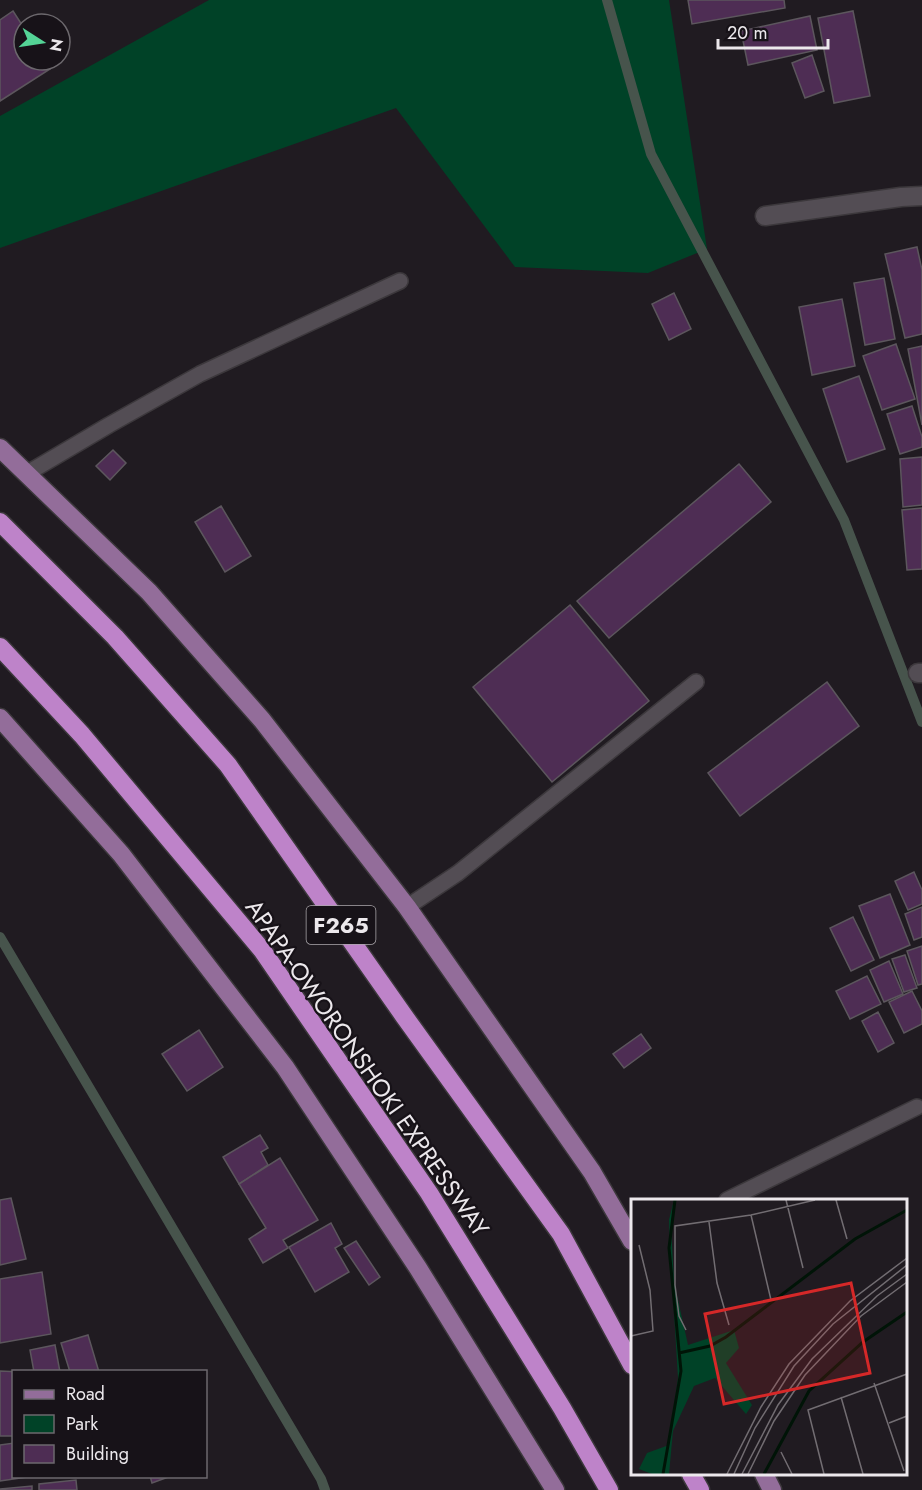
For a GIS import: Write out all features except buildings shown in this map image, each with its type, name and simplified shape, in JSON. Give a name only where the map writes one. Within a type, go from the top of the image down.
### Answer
[{"type":"highway","name":"F265","points":[[0,522],[116,638],[228,765],[404,1016],[561,1234],[631,1361]]},
{"type":"highway","name":"APAPA-OWORONSHOKI EXPRESSWAY","points":[[0,647],[82,735],[262,950],[429,1193],[562,1408],[609,1490]]},
{"type":"highway","points":[[692,1475],[700,1490]]},
{"type":"main road","points":[[0,448],[149,592],[254,711],[407,907],[592,1172],[631,1238]]},
{"type":"main road","points":[[0,718],[121,854],[285,1067],[418,1268],[555,1490]]},
{"type":"main road","points":[[765,1475],[772,1490]]},
{"type":"street","points":[[765,216],[922,196]]},
{"type":"lane","points":[[26,474],[200,374],[400,281]]},
{"type":"lane","points":[[407,907],[458,873],[696,682]]},
{"type":"lane","points":[[729,1199],[917,1107]]},
{"type":"green space","points":[[209,0],[669,0],[707,249],[648,273],[515,267],[396,108],[0,248],[0,116]]},
{"type":"waterway","points":[[607,0],[651,154],[844,520],[922,722]]},
{"type":"waterway","points":[[0,937],[321,1479],[325,1490]]}]
